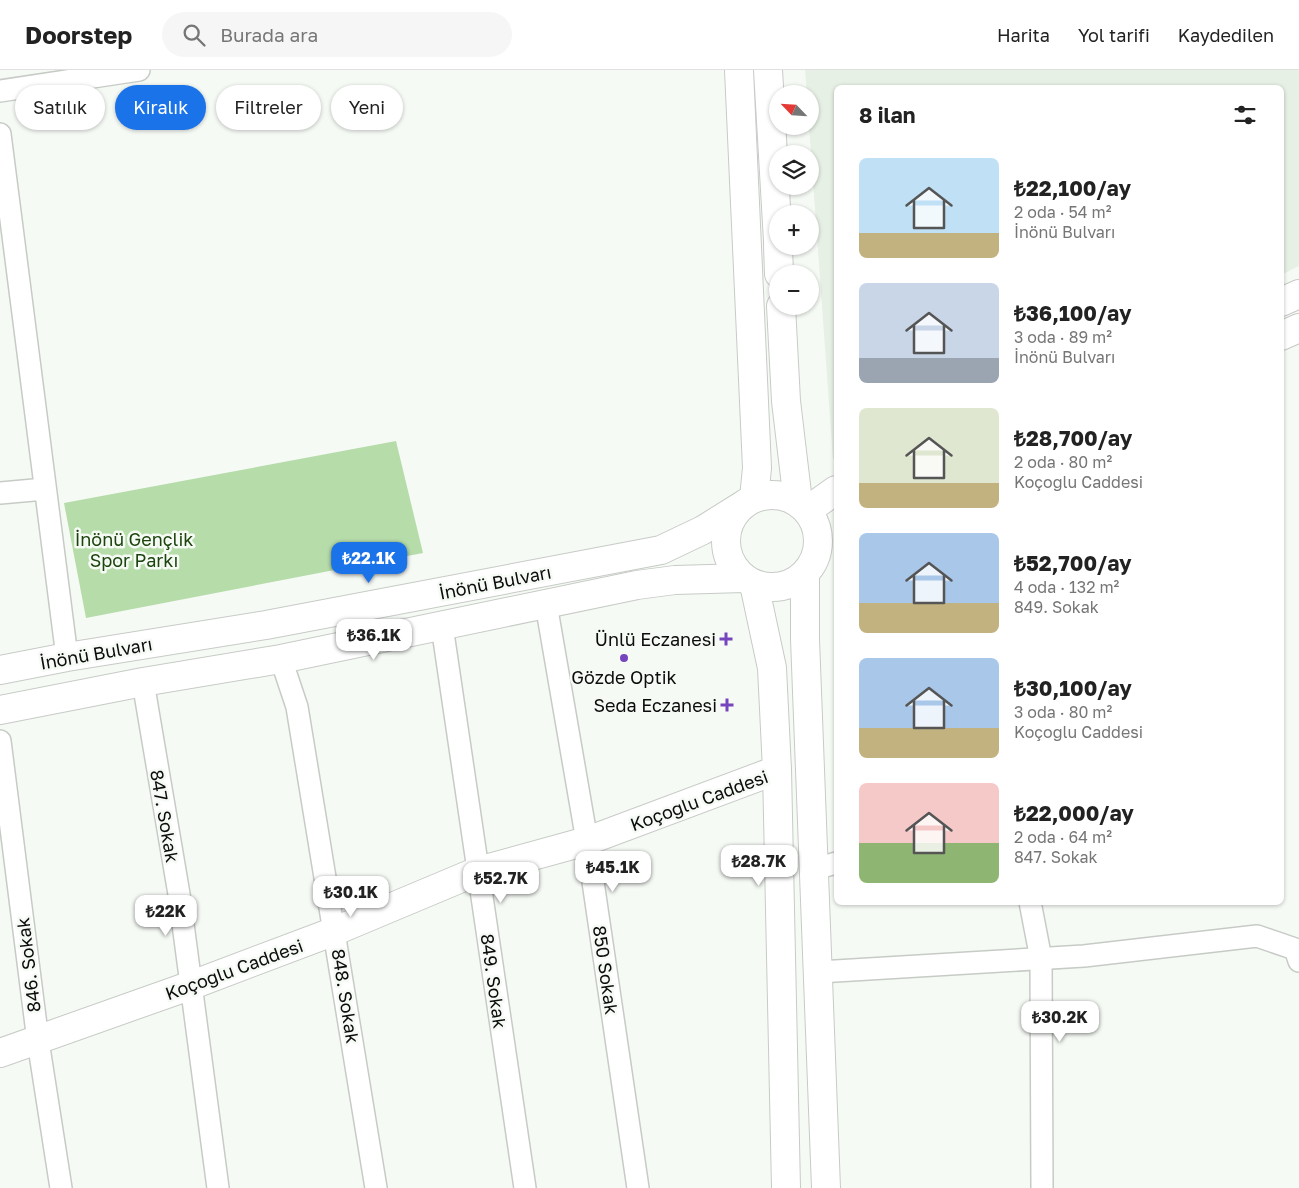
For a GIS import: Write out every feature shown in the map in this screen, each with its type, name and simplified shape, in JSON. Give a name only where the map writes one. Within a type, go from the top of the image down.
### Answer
[{"type":"main road","points":[[739,70],[756,468],[748,501],[730,522],[726,543],[732,563],[749,581],[772,668],[777,770],[786,1188]]},
{"type":"main road","points":[[768,70],[776,205]]},
{"type":"main road","points":[[1284,301],[1299,294]]},
{"type":"main road","points":[[781,315],[786,401],[803,506]]},
{"type":"main road","points":[[1284,335],[1299,328]]},
{"type":"main road","points":[[803,506],[834,491]]},
{"type":"main road","points":[[748,501],[769,494],[784,496],[803,506],[815,521],[818,534],[827,541],[805,574],[794,582],[781,587],[768,587],[749,581]]},
{"type":"main road","name":"İnönü Bulvarı","points":[[0,670],[67,657],[266,625],[661,550],[703,530],[748,501]]},
{"type":"main road","points":[[805,574],[805,639],[826,866],[819,972],[826,1188]]},
{"type":"main road","name":"İnönü Bulvarı","points":[[0,710],[143,682],[282,659],[637,585],[675,580],[749,581]]},
{"type":"main road","name":"Koçoğlu Caddesi","points":[[0,1053],[38,1041],[335,932],[478,871],[587,842],[777,770]]},
{"type":"street","points":[[0,91],[138,70]]},
{"type":"street","points":[[1,148],[67,657]]},
{"type":"street","points":[[0,493],[45,489]]},
{"type":"street","name":"850 Sokak","points":[[546,604],[587,842],[638,1188]]},
{"type":"street","name":"849. Sokak","points":[[442,626],[525,1188]]},
{"type":"street","name":"848. Sokak","points":[[282,659],[298,707],[376,1188]]},
{"type":"street","name":"847. Sokak","points":[[143,682],[192,985],[218,1188]]},
{"type":"street","name":"846. Sokak","points":[[0,741],[38,1041],[61,1188]]},
{"type":"street","points":[[1031,905],[1041,958],[1042,1188]]},
{"type":"street","points":[[819,972],[1084,956],[1257,936],[1295,949],[1299,961]]},
{"type":"shaded area","points":[[805,70],[1299,70],[1299,266],[1284,274],[1284,85],[834,85],[833,459],[818,255],[819,205],[815,205],[814,195],[819,195],[819,145],[810,145],[810,135],[819,135],[819,85],[806,85]]},
{"type":"green space","name":"İnönü Gençlik Spor Parkı","points":[[396,441],[423,553],[86,618],[64,503]]},
{"type":"place","name":"Ünlü Eczanesi","points":[[726,639]]},
{"type":"place","name":"Gözde Optik","points":[[624,658]]},
{"type":"place","name":"Seda Eczanesi","points":[[727,705]]}]
